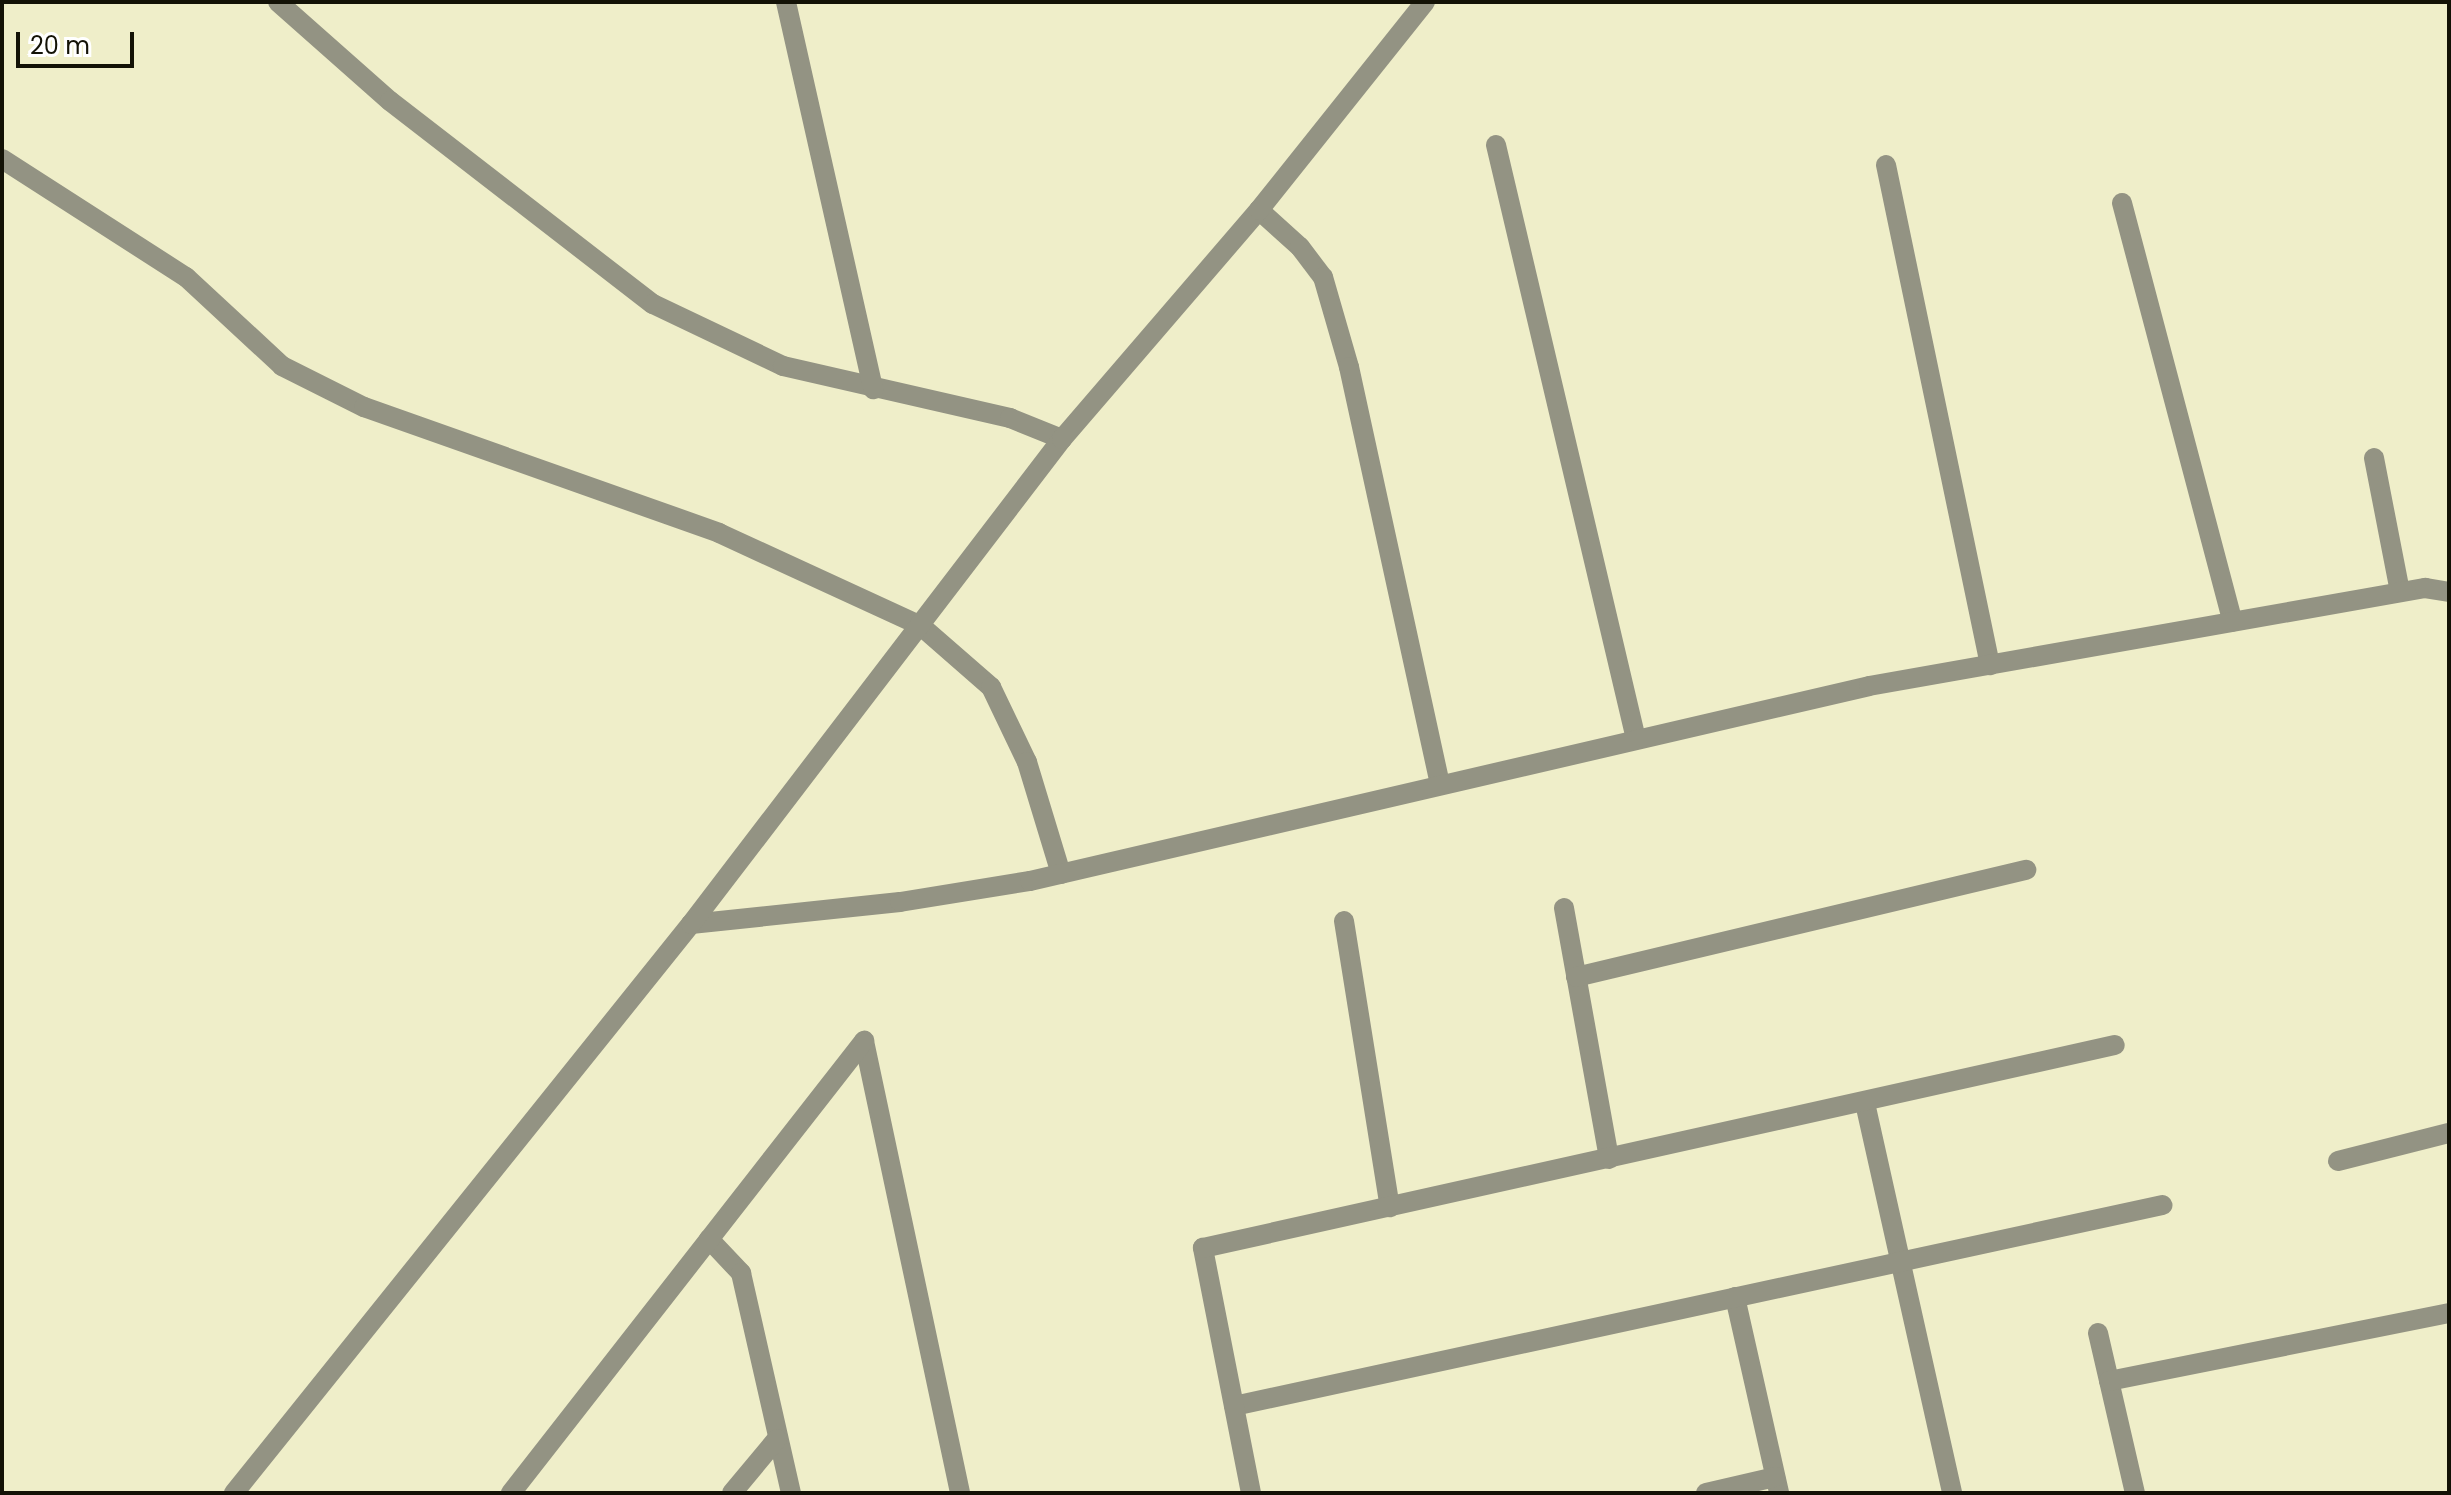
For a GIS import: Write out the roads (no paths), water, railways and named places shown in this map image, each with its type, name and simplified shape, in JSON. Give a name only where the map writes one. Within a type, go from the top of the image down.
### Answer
[{"type":"street","points":[[278,2],[390,101],[653,304],[783,366],[1010,418],[1062,439]]},
{"type":"street","points":[[786,2],[873,389]]},
{"type":"street","points":[[234,1493],[691,924],[1062,439],[1259,210],[1425,2]]},
{"type":"street","points":[[1496,145],[1636,739]]},
{"type":"street","points":[[2,159],[186,277],[282,366],[364,407],[719,533],[921,626],[991,687],[1027,762],[1061,874]]},
{"type":"street","points":[[1886,165],[1990,665]]},
{"type":"street","points":[[2122,203],[2233,622]]},
{"type":"street","points":[[1259,210],[1300,247],[1323,277],[1349,367],[1440,784]]},
{"type":"street","points":[[2374,458],[2400,592]]},
{"type":"street","points":[[691,924],[900,902],[1061,874],[1636,739],[1990,665],[2425,588],[2449,592]]},
{"type":"street","points":[[1576,977],[2026,870]]},
{"type":"street","points":[[1564,908],[1609,1159]]},
{"type":"street","points":[[1344,921],[1390,1207]]},
{"type":"street","points":[[511,1493],[864,1041],[960,1493]]},
{"type":"street","points":[[1251,1493],[1203,1248],[2115,1045]]},
{"type":"street","points":[[1865,1103],[1952,1493]]},
{"type":"street","points":[[2338,1161],[2449,1133]]},
{"type":"street","points":[[1234,1406],[2163,1205]]},
{"type":"street","points":[[709,1239],[741,1273],[791,1493]]},
{"type":"street","points":[[1706,1493],[1777,1485],[1735,1297]]},
{"type":"street","points":[[2109,1381],[2449,1313]]},
{"type":"street","points":[[2098,1333],[2135,1493]]},
{"type":"street","points":[[732,1493],[777,1439]]}]
